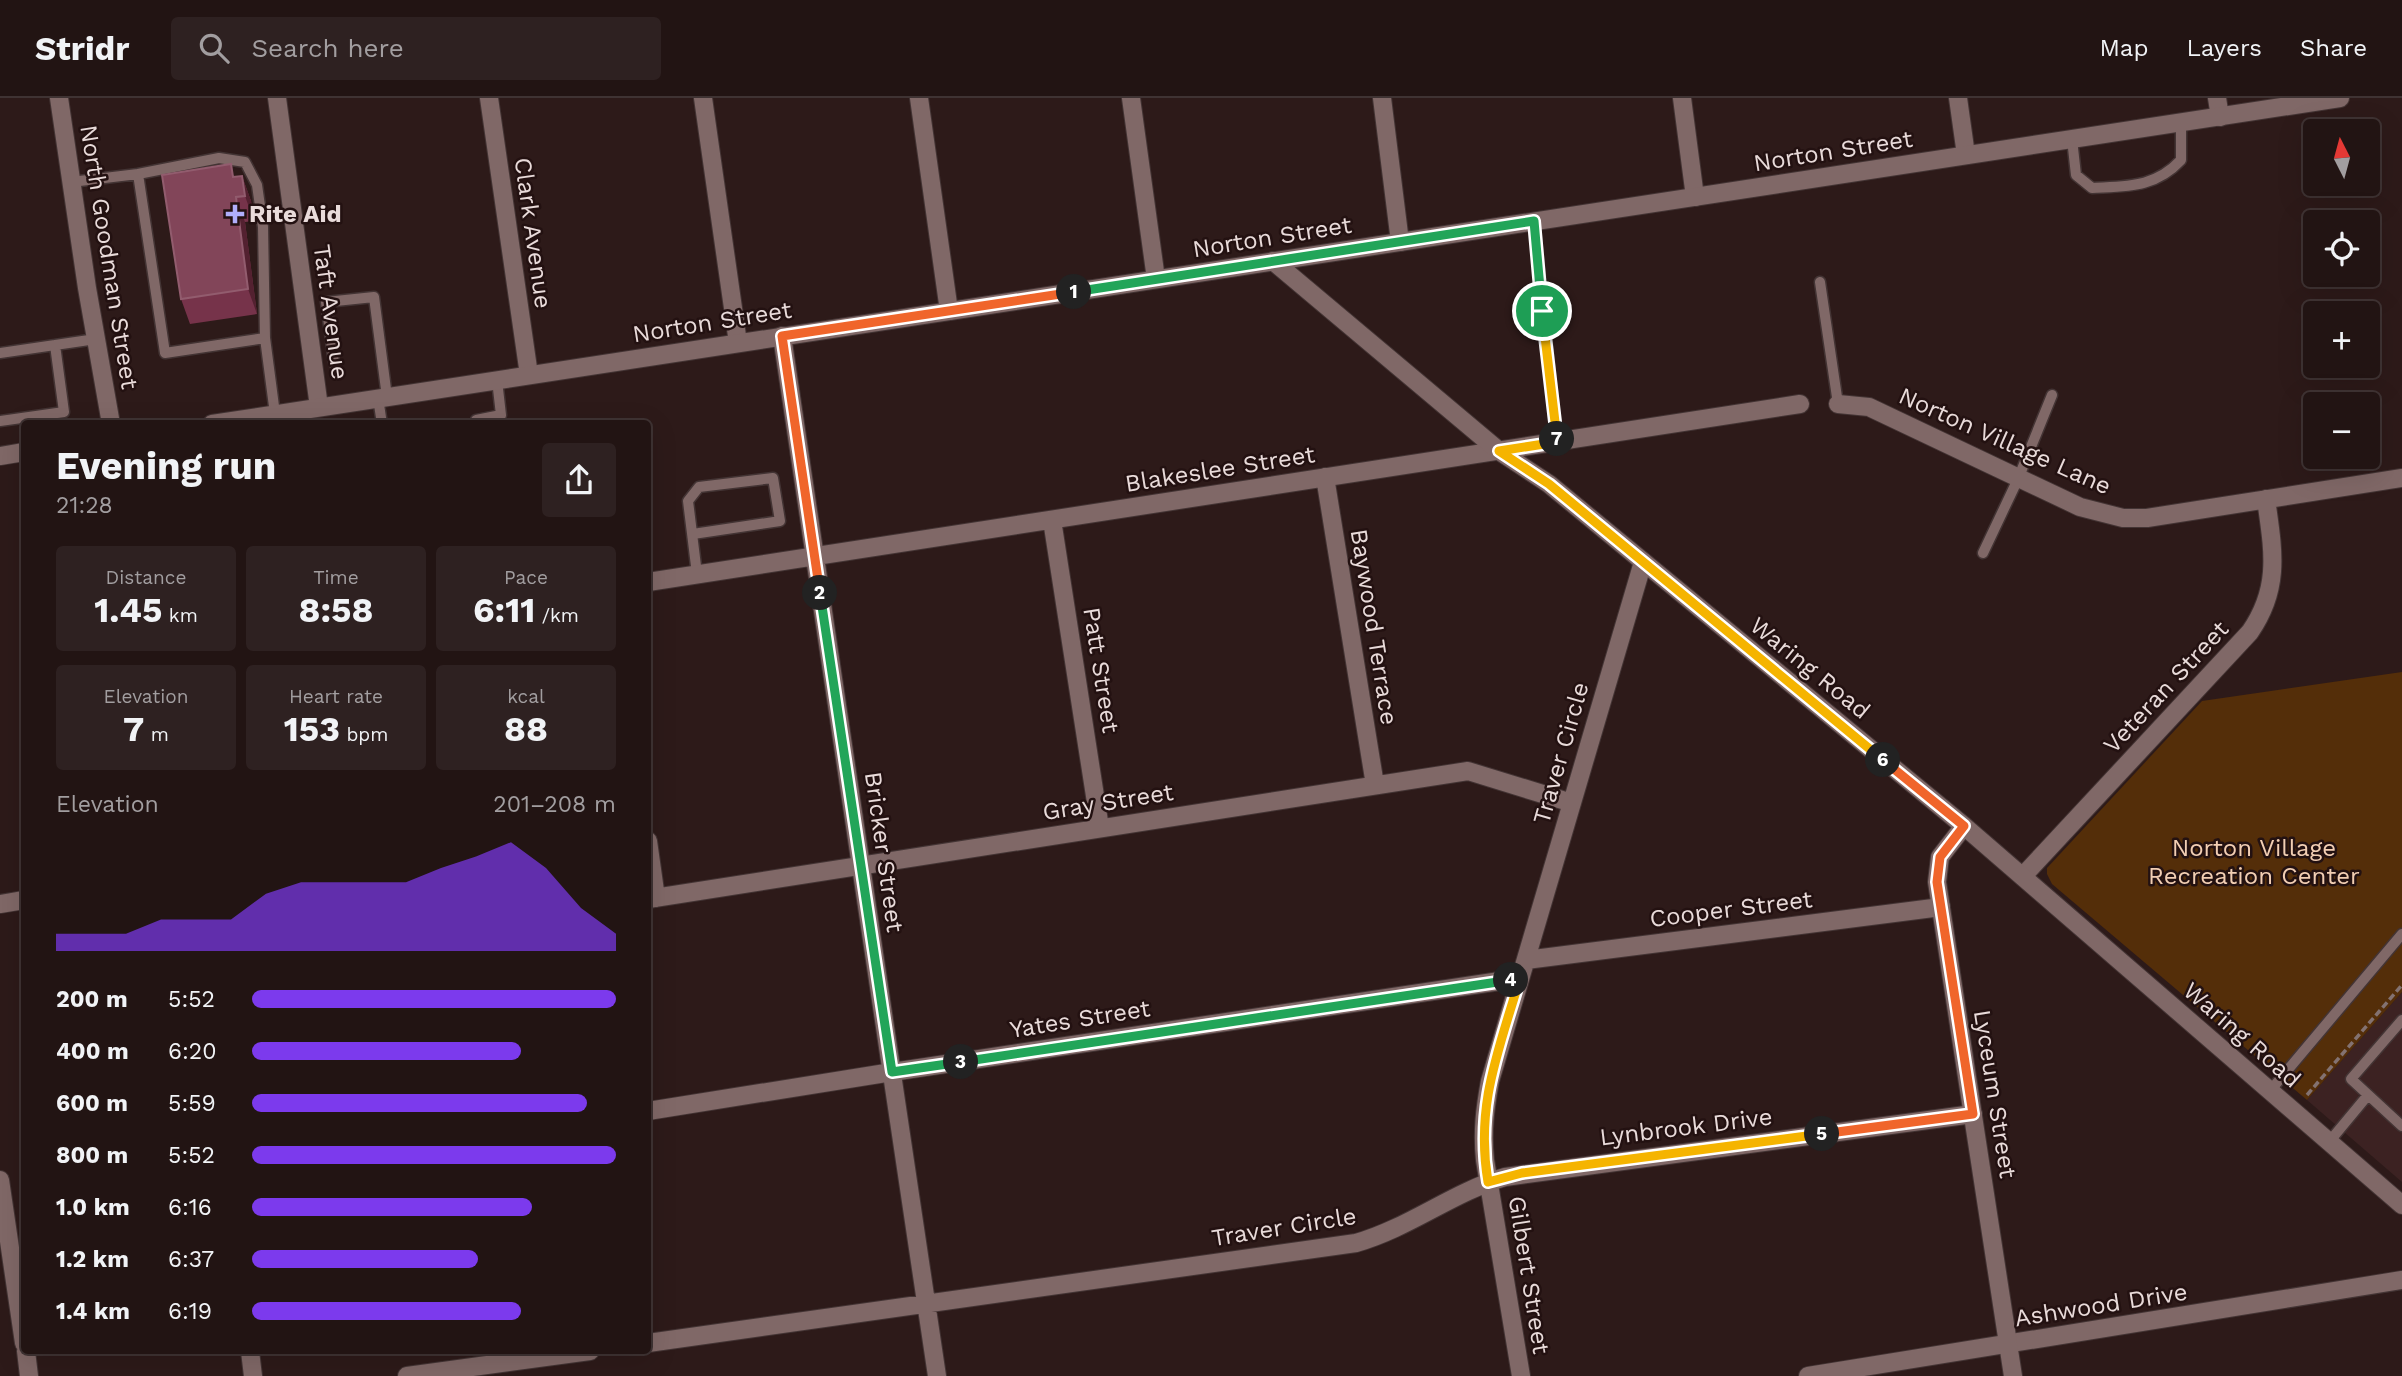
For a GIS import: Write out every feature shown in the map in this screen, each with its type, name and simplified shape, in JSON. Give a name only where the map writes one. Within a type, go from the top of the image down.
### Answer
[{"type":"street","name":"North Goodman Street","points":[[59,98],[87,288],[110,420]]},
{"type":"street","name":"Taft Avenue","points":[[277,98],[319,407]]},
{"type":"street","name":"Clark Avenue","points":[[489,98],[529,375]]},
{"type":"street","points":[[703,98],[738,343]]},
{"type":"street","points":[[919,98],[949,311]]},
{"type":"street","points":[[1130,98],[1156,279]]},
{"type":"street","points":[[1382,98],[1400,242]]},
{"type":"street","points":[[1682,98],[1695,197]]},
{"type":"street","points":[[1958,98],[1966,155]]},
{"type":"street","points":[[2217,98],[2220,117]]},
{"type":"street","name":"Norton Street","points":[[237,420],[2340,98]]},
{"type":"street","name":"Waring Road","points":[[1273,261],[1499,451],[1549,484],[1964,826],[2402,1205]]},
{"type":"street","name":"Bricker Street","points":[[782,336],[937,1376]]},
{"type":"street","name":"Blakeslee Street","points":[[651,582],[1800,404]]},
{"type":"street","name":"Norton Village Lane","points":[[1838,404],[1869,407],[2080,507],[2135,519],[2402,478]]},
{"type":"street","points":[[0,456],[21,452]]},
{"type":"street","name":"Baywood Terrace","points":[[1325,477],[1375,785]]},
{"type":"street","name":"Veteran Street","points":[[2023,876],[2250,632],[2263,614],[2273,573],[2266,499]]},
{"type":"street","name":"Patt Street","points":[[1052,520],[1100,828]]},
{"type":"street","name":"Traver Circle","points":[[651,1343],[1356,1243],[1409,1223],[1488,1182],[1483,1134],[1490,1081],[1643,562]]},
{"type":"street","name":"Gray Street","points":[[652,899],[1468,771],[1572,803]]},
{"type":"street","name":"Lyceum Street","points":[[1964,826],[1940,857],[1937,882],[2013,1376]]},
{"type":"street","points":[[0,904],[21,900]]},
{"type":"street","name":"Cooper Street","points":[[1526,960],[1941,907]]},
{"type":"street","name":"Yates Street","points":[[651,1111],[1520,978]]},
{"type":"street","name":"Lynbrook Drive","points":[[1488,1182],[1536,1171],[1973,1114]]},
{"type":"street","points":[[0,1180],[21,1323]]},
{"type":"street","name":"Gilbert Street","points":[[1488,1182],[1521,1376]]},
{"type":"street","name":"Ashwood Drive","points":[[1808,1376],[2402,1280]]},
{"type":"street","points":[[26,1354],[30,1376]]},
{"type":"street","points":[[250,1354],[253,1376]]},
{"type":"street","points":[[407,1376],[568,1354]]},
{"type":"lane","points":[[2072,139],[2076,175],[2092,188],[2136,185],[2168,174],[2181,160],[2181,122]]},
{"type":"lane","points":[[71,182],[138,174],[219,158],[245,162],[257,185],[263,227],[265,338],[275,414]]},
{"type":"lane","points":[[138,174],[165,353],[265,338]]},
{"type":"lane","points":[[1534,221],[1557,442]]},
{"type":"lane","points":[[1820,282],[1838,404]]},
{"type":"lane","points":[[305,304],[374,297],[383,397],[382,420]]},
{"type":"lane","points":[[326,302],[334,363]]},
{"type":"lane","points":[[0,352],[96,339]]},
{"type":"lane","points":[[0,421],[39,419],[64,412],[55,345]]},
{"type":"lane","points":[[476,420],[500,415],[497,380]]},
{"type":"lane","points":[[1983,553],[2018,479],[2052,395]]},
{"type":"lane","points":[[693,534],[780,521],[773,478],[699,487],[688,501],[698,574]]},
{"type":"lane","points":[[2270,1091],[2402,934]]},
{"type":"lane","points":[[2402,1020],[2351,1079],[2402,1126]]},
{"type":"lane","points":[[2329,1142],[2368,1095]]},
{"type":"path","points":[[2307,1096],[2402,985]]},
{"type":"shaded area","points":[[2402,992],[2402,1182],[2307,1100]]},
{"type":"green space","name":"Norton Village Recreation Center","points":[[2402,672],[2402,992],[2307,1100],[2052,884],[2047,868],[2202,701]]},
{"type":"building","name":"Rite Aid","points":[[231,164],[233,177],[242,176],[245,196],[236,197],[248,289],[181,299],[162,175]]},
{"type":"place","name":"Rite Aid","points":[[235,214]]},
{"type":"route","points":[[1534,221],[1542,311],[1557,442],[1499,451],[1549,484],[1964,826],[1940,857],[1937,882],[1973,1114],[1522,1173],[1488,1182],[1483,1134],[1485,1107],[1520,978],[892,1072],[782,336],[1534,221]]}]
